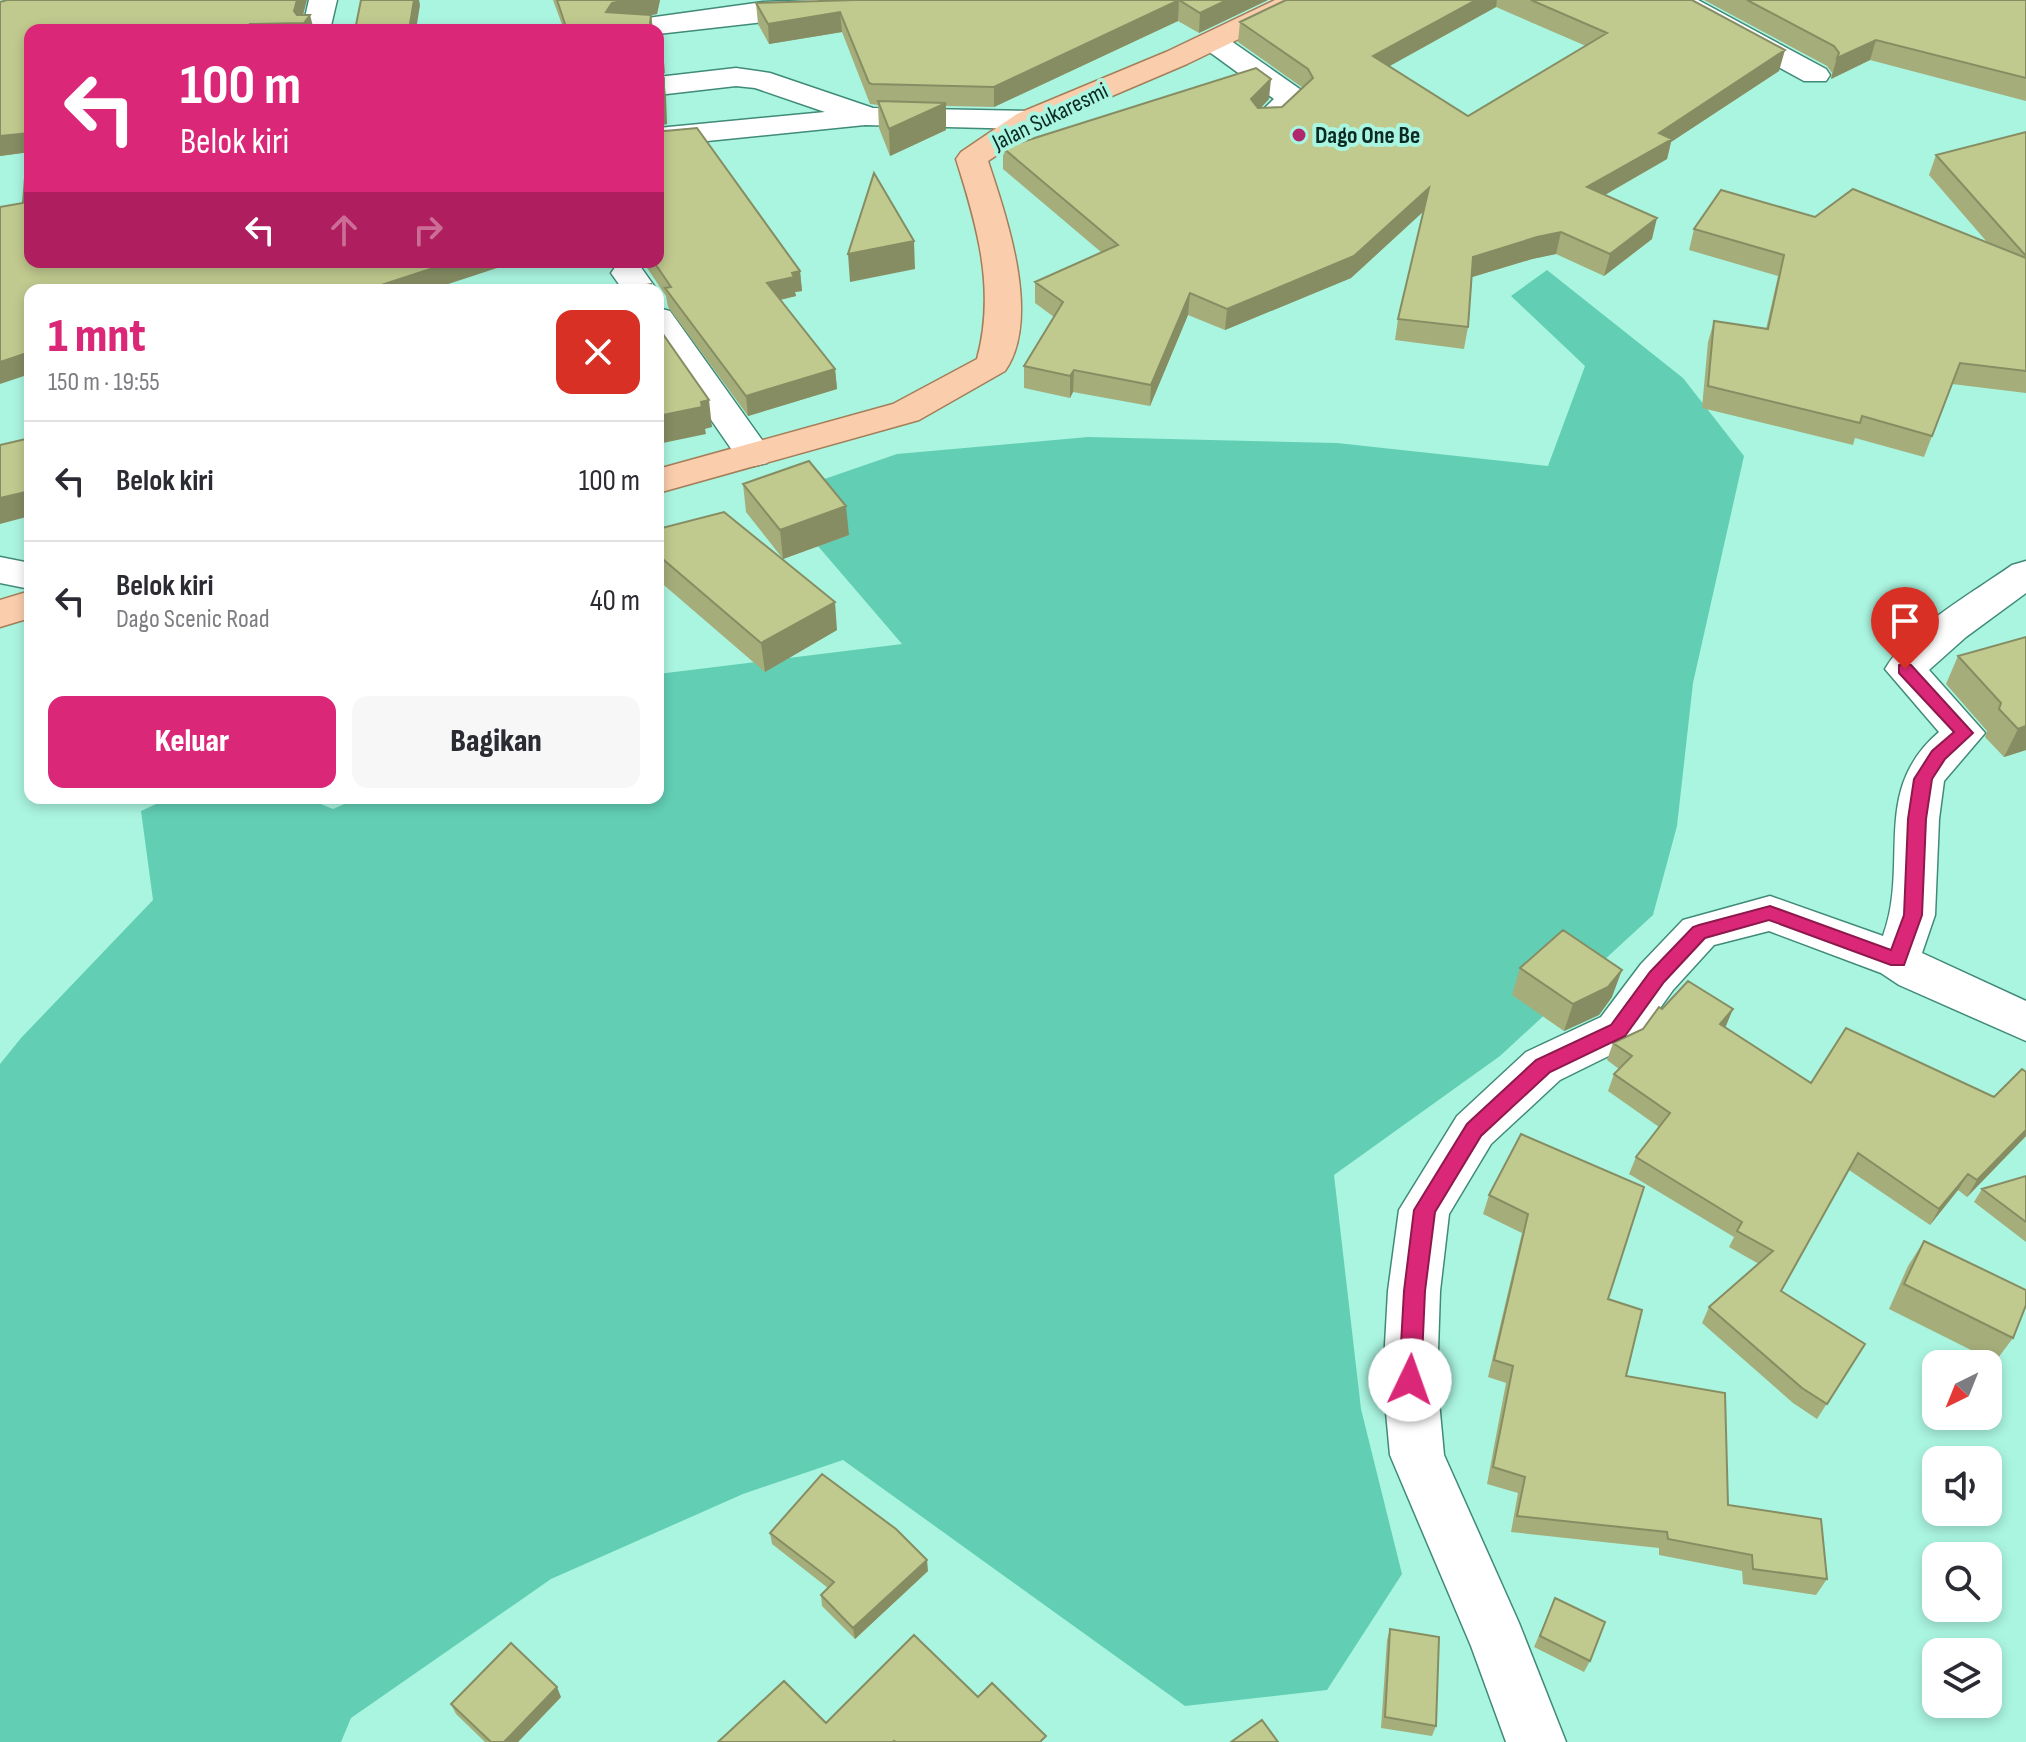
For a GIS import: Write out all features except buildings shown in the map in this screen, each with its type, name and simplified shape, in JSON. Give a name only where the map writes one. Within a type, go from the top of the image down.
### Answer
[{"type":"main road","name":"Jalan Sukaresmi","points":[[664,479],[906,412],[993,364],[1003,334],[1000,251],[972,159],[986,145],[1033,120],[1214,42],[1297,0]]},
{"type":"street","points":[[317,24],[323,0]]},
{"type":"street","points":[[1677,0],[1815,75]]},
{"type":"street","points":[[664,25],[763,11],[840,9]]},
{"type":"street","points":[[1214,42],[1293,98],[1267,120]]},
{"type":"street","points":[[664,85],[736,77],[759,79],[870,117]]},
{"type":"street","points":[[664,136],[870,117],[1033,120]]},
{"type":"street","points":[[664,327],[754,455]]},
{"type":"street","points":[[0,570],[24,575]]},
{"type":"street","points":[[1897,960],[1913,915],[1917,819],[1923,779],[1939,755],[1964,733],[1905,669],[1952,627],[2026,574]]},
{"type":"street","points":[[1536,1742],[1499,1643],[1417,1455],[1410,1380],[1414,1291],[1424,1210],[1474,1130],[1543,1066],[1618,1030],[1657,977],[1699,932],[1770,913],[1897,960],[1915,972],[2026,1022]]},
{"type":"green space","points":[[1547,270],[1683,378],[1744,456],[1693,683],[1677,826],[1653,915],[1500,1056],[1334,1175],[1361,1409],[1402,1574],[1327,1690],[1185,1706],[843,1460],[743,1494],[551,1579],[351,1718],[341,1742],[0,1742],[0,1064],[153,900],[141,811],[156,804],[321,804],[333,809],[344,804],[664,804],[664,673],[902,644],[775,496],[897,454],[1088,437],[1337,443],[1548,466],[1585,366],[1511,296]]},
{"type":"place","name":"Dago One Be","points":[[1299,135]]},
{"type":"route","points":[[1410,1380],[1414,1291],[1424,1210],[1474,1130],[1543,1066],[1618,1030],[1657,977],[1699,932],[1770,913],[1897,960],[1913,915],[1917,819],[1923,779],[1939,755],[1964,733],[1905,669]]}]
